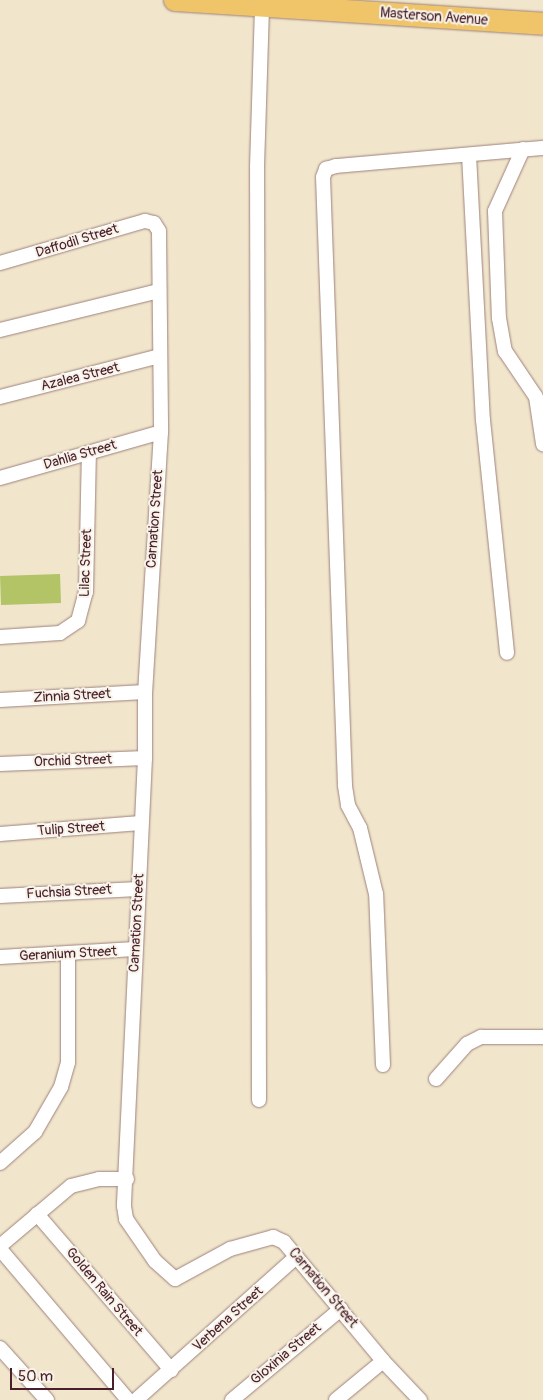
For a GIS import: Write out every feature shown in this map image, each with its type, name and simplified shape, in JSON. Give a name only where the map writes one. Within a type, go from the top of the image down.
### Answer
[{"type":"main road","name":"Masterson Avenue","points":[[175,0],[543,24]]},
{"type":"street","points":[[260,1100],[257,167],[262,5]]},
{"type":"street","points":[[383,1065],[376,894],[360,828],[348,805],[345,785],[323,178],[326,169],[336,166],[543,148]]},
{"type":"street","points":[[523,149],[495,211],[498,308],[501,343],[536,397],[543,444]]},
{"type":"street","points":[[469,155],[483,420],[507,653]]},
{"type":"street","name":"Daffodil Street","points":[[0,263],[145,221],[154,222]]},
{"type":"street","name":"Carnation Street","points":[[154,222],[159,231],[161,432],[145,692],[146,758],[135,949],[126,1219],[145,1249],[171,1278],[180,1278],[230,1249],[270,1238],[284,1242],[383,1361],[420,1400]]},
{"type":"street","points":[[0,330],[159,291]]},
{"type":"street","name":"Azalea Street","points":[[0,397],[160,356]]},
{"type":"street","name":"Dahlia Street","points":[[0,478],[161,432]]},
{"type":"street","name":"Lilac Street","points":[[0,637],[60,633],[78,621],[86,592],[89,452]]},
{"type":"street","name":"Zinnia Street","points":[[0,700],[145,692]]},
{"type":"street","name":"Orchid Street","points":[[0,764],[146,758]]},
{"type":"street","name":"Tulip Street","points":[[0,834],[142,823]]},
{"type":"street","name":"Fuchsia Street","points":[[0,896],[138,889]]},
{"type":"street","name":"Geranium Street","points":[[0,957],[68,955],[135,949]]},
{"type":"street","points":[[0,1163],[35,1132],[61,1087],[68,1062],[68,955]]},
{"type":"street","points":[[436,1080],[467,1044],[481,1037],[543,1037]]},
{"type":"street","points":[[0,1246],[71,1186],[99,1179],[127,1179]]},
{"type":"street","name":"Golden Rain Street","points":[[37,1214],[171,1370]]},
{"type":"street","points":[[0,1249],[128,1400]]},
{"type":"street","name":"Verbena Street","points":[[136,1400],[296,1257]]},
{"type":"street","name":"Gloxinia Street","points":[[232,1400],[341,1309]]},
{"type":"street","points":[[0,1348],[47,1400]]},
{"type":"street","points":[[336,1400],[383,1361]]},
{"type":"green space","points":[[60,574],[61,603],[1,605],[0,576]]}]
